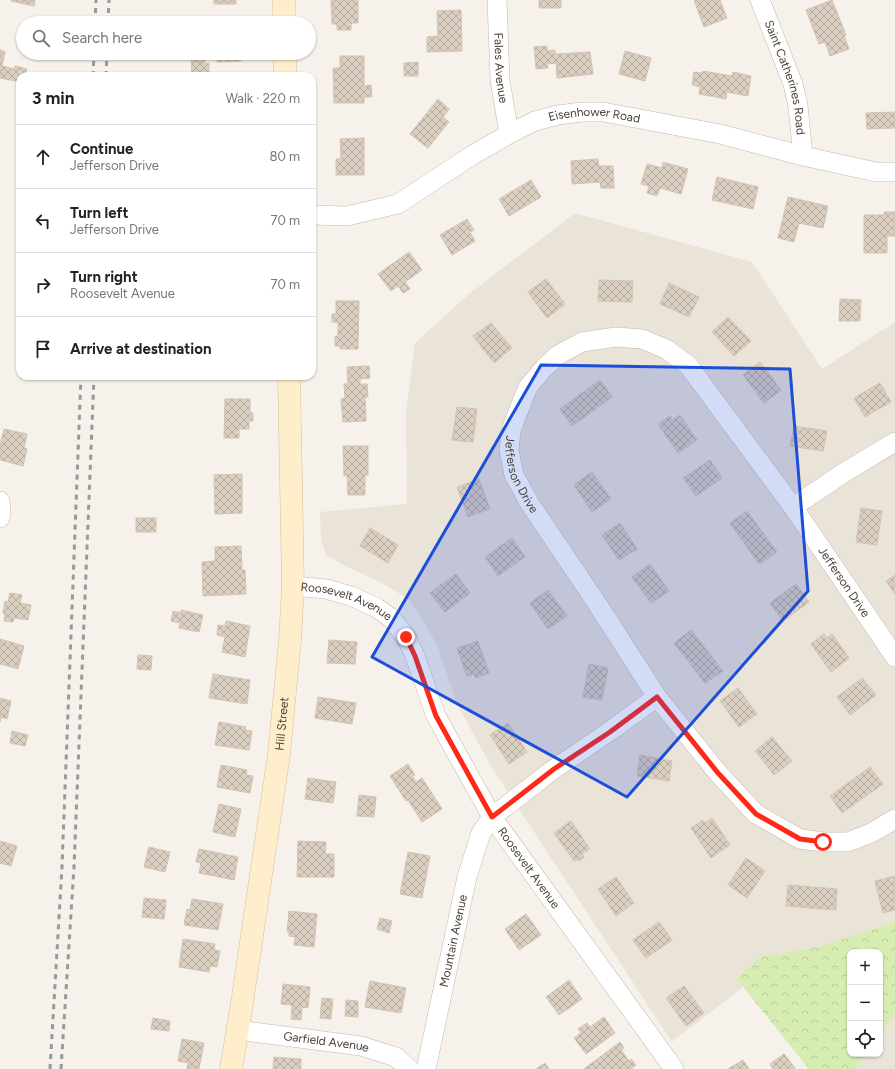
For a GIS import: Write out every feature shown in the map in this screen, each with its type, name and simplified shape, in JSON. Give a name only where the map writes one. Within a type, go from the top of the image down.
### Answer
[{"type":"street","points":[[284,0],[284,16]]},
{"type":"street","name":"Fales Avenue","points":[[497,0],[500,80],[509,134]]},
{"type":"street","name":"Saint Catherines Road","points":[[760,0],[793,84],[798,106],[803,156]]},
{"type":"street","points":[[285,60],[286,72]]},
{"type":"street","name":"Eisenhower Road","points":[[316,215],[347,216],[398,204],[471,156],[509,134],[535,122],[558,115],[582,112],[603,112],[720,134],[803,156],[876,172],[895,172]]},
{"type":"street","name":"Jefferson Drive","points":[[895,656],[793,507],[688,365],[666,349],[642,339],[616,337],[582,342],[558,355],[544,368],[528,387],[511,431],[509,450],[514,476],[530,504],[598,605],[657,697],[718,773],[756,814],[800,839],[823,842],[848,842],[871,833],[895,819]]},
{"type":"street","name":"Hill Street","points":[[231,1069],[279,754],[290,640],[293,586],[289,380]]},
{"type":"street","points":[[793,507],[845,472],[895,442]]},
{"type":"street","points":[[0,501],[0,518]]},
{"type":"street","name":"Roosevelt Avenue","points":[[293,586],[326,589],[352,596],[377,608],[391,618],[406,637],[415,656],[436,716],[492,817],[674,1069]]},
{"type":"street","points":[[492,817],[554,769],[610,732],[657,697]]},
{"type":"street","name":"Mountain Avenue","points":[[426,1069],[467,877],[481,833],[492,817]]},
{"type":"street","name":"Garfield Avenue","points":[[237,1030],[361,1046],[396,1057],[409,1069]]},
{"type":"highlighted area","points":[[541,365],[790,369],[808,591],[627,797],[372,657]]},
{"type":"shaded area","points":[[575,213],[752,262],[822,369],[895,322],[895,922],[822,946],[760,957],[736,978],[743,987],[672,1042],[492,768],[457,704],[437,645],[421,617],[407,598],[380,582],[345,566],[326,555],[321,540],[320,512],[407,504],[406,412],[415,343],[468,295]]},
{"type":"shaded area","points":[[895,1014],[895,1069],[856,1069],[865,1057],[883,1057],[883,1031]]},
{"type":"green space","points":[[895,922],[895,1014],[883,1031],[883,949],[847,949],[847,1057],[865,1057],[856,1069],[809,1069],[736,978],[760,957],[822,946]]},
{"type":"building","points":[[11,0],[35,0],[34,6]]},
{"type":"building","points":[[214,0],[236,0],[236,4],[214,4]]},
{"type":"building","points":[[331,0],[358,0],[358,23],[351,23],[351,30],[337,30],[337,24],[332,24]]},
{"type":"building","points":[[539,0],[561,0],[561,8],[539,8]]},
{"type":"building","points":[[694,0],[720,0],[727,18],[704,27]]},
{"type":"building","points":[[832,0],[846,35],[844,36],[849,49],[830,56],[825,42],[819,44],[806,10]]},
{"type":"building","points":[[461,10],[462,51],[427,52],[427,37],[438,36],[437,11]]},
{"type":"building","points":[[547,46],[547,51],[555,50],[555,54],[590,52],[593,74],[557,78],[556,63],[547,64],[548,68],[536,69],[534,47]]},
{"type":"building","points":[[0,50],[5,52],[2,66],[15,69],[15,66],[27,69],[26,72],[16,72],[16,81],[0,78]]},
{"type":"building","points":[[625,51],[651,58],[645,81],[619,74]]},
{"type":"building","points":[[340,56],[364,56],[364,86],[371,85],[372,97],[364,97],[364,103],[334,103],[333,68],[340,68]]},
{"type":"building","points":[[191,60],[205,60],[205,64],[209,63],[209,72],[192,72]]},
{"type":"building","points":[[217,60],[241,60],[241,61],[217,62]]},
{"type":"building","points":[[418,62],[418,76],[404,76],[404,63]]},
{"type":"building","points":[[703,71],[732,76],[733,72],[751,76],[748,96],[727,92],[726,99],[699,94],[700,87],[692,85],[694,72],[702,73]]},
{"type":"building","points":[[438,99],[449,109],[443,117],[449,122],[428,148],[410,134]]},
{"type":"building","points":[[895,112],[895,128],[867,129],[866,113]]},
{"type":"building","points":[[364,138],[364,175],[336,175],[336,159],[341,159],[340,139]]},
{"type":"building","points":[[598,159],[599,166],[613,166],[614,188],[601,188],[600,182],[572,184],[571,161]]},
{"type":"building","points":[[663,162],[688,169],[681,194],[660,188],[657,196],[647,193],[649,186],[641,184],[647,164],[662,168]]},
{"type":"building","points":[[717,177],[758,187],[753,209],[712,200]]},
{"type":"building","points":[[531,180],[541,197],[509,216],[499,199]]},
{"type":"building","points":[[788,197],[828,206],[823,228],[799,223],[794,242],[778,238]]},
{"type":"building","points":[[884,212],[895,212],[895,236],[887,236],[887,253],[864,253],[864,215],[884,215]]},
{"type":"building","points":[[467,219],[474,230],[470,232],[475,241],[452,255],[440,235]]},
{"type":"building","points":[[409,252],[422,270],[405,282],[410,289],[403,293],[398,286],[391,291],[378,274]]},
{"type":"building","points":[[546,279],[565,304],[547,318],[528,292]]},
{"type":"building","points":[[599,280],[633,281],[632,302],[598,301]]},
{"type":"building","points":[[669,283],[699,297],[689,317],[660,304]]},
{"type":"building","points":[[840,299],[861,300],[860,321],[839,321]]},
{"type":"building","points":[[336,301],[359,301],[358,349],[340,349],[340,346],[335,346],[335,336],[338,336],[338,322],[332,322],[332,314],[336,314]]},
{"type":"building","points":[[728,317],[751,341],[734,356],[712,332]]},
{"type":"building","points":[[491,323],[512,348],[494,363],[473,336]]},
{"type":"building","points":[[760,362],[781,390],[764,403],[743,375]]},
{"type":"building","points":[[369,366],[370,378],[360,379],[360,384],[367,384],[368,397],[365,397],[366,421],[343,422],[341,399],[345,398],[344,384],[348,384],[347,367]]},
{"type":"building","points":[[600,380],[612,397],[572,426],[560,409]]},
{"type":"building","points":[[880,383],[891,402],[865,417],[854,398]]},
{"type":"building","points":[[225,399],[250,399],[250,413],[253,413],[253,421],[249,421],[249,429],[239,429],[239,438],[224,438]]},
{"type":"building","points":[[457,407],[477,409],[473,442],[452,440]]},
{"type":"building","points":[[680,415],[697,440],[678,453],[658,424],[670,416],[673,420]]},
{"type":"building","points":[[794,426],[827,431],[823,451],[790,446]]},
{"type":"building","points":[[4,429],[27,434],[24,448],[27,449],[23,466],[0,460],[0,445]]},
{"type":"building","points":[[343,446],[368,446],[368,475],[365,475],[365,495],[348,495],[347,475],[344,476]]},
{"type":"building","points":[[710,460],[722,478],[696,496],[683,478]]},
{"type":"building","points":[[592,472],[611,499],[592,512],[574,485]]},
{"type":"building","points":[[242,474],[242,513],[215,514],[214,475]]},
{"type":"building","points":[[479,479],[490,509],[468,517],[457,487]]},
{"type":"building","points":[[861,508],[882,511],[877,545],[856,542]]},
{"type":"building","points":[[747,511],[777,552],[759,564],[730,523]]},
{"type":"building","points":[[136,518],[156,518],[156,532],[136,532]]},
{"type":"building","points":[[620,523],[637,549],[619,560],[602,535]]},
{"type":"building","points":[[370,528],[398,545],[388,563],[360,546]]},
{"type":"building","points":[[512,538],[525,557],[498,576],[485,557]]},
{"type":"building","points":[[241,546],[242,570],[245,570],[246,594],[203,596],[202,562],[215,561],[215,547]]},
{"type":"building","points":[[650,564],[669,591],[651,603],[632,577]]},
{"type":"building","points":[[456,574],[470,593],[445,612],[430,593]]},
{"type":"building","points":[[895,575],[895,594],[886,581]]},
{"type":"building","points":[[796,584],[809,602],[783,621],[770,603]]},
{"type":"building","points":[[548,590],[567,616],[548,629],[530,603]]},
{"type":"building","points":[[10,593],[22,595],[20,603],[31,605],[28,620],[14,618],[13,622],[4,621],[5,614],[3,613],[5,601],[8,602]]},
{"type":"building","points":[[181,610],[203,615],[199,632],[179,628],[180,623],[171,621],[173,611],[181,613]]},
{"type":"building","points":[[226,621],[250,626],[245,657],[222,652],[225,637],[217,635],[218,625],[225,626]]},
{"type":"building","points":[[691,630],[723,671],[705,683],[674,643]]},
{"type":"building","points":[[824,634],[827,638],[832,634],[849,658],[831,672],[811,644]]},
{"type":"building","points":[[0,639],[24,646],[18,669],[0,664]]},
{"type":"building","points":[[329,640],[357,642],[355,664],[327,663]]},
{"type":"building","points":[[478,641],[489,673],[476,678],[474,674],[467,676],[457,648]]},
{"type":"building","points":[[138,655],[152,656],[151,670],[137,669]]},
{"type":"building","points":[[589,664],[608,668],[602,700],[583,697]]},
{"type":"building","points":[[213,674],[250,680],[247,704],[209,698]]},
{"type":"building","points":[[862,678],[876,695],[850,715],[837,697]]},
{"type":"building","points":[[738,688],[757,714],[739,727],[720,701]]},
{"type":"building","points":[[318,697],[356,703],[352,724],[315,718]]},
{"type":"building","points":[[0,698],[11,701],[7,719],[1,717],[0,722]]},
{"type":"building","points":[[219,722],[246,727],[245,730],[252,731],[249,750],[215,745]]},
{"type":"building","points":[[508,723],[527,752],[509,764],[490,735]]},
{"type":"building","points":[[12,731],[28,735],[25,746],[10,743]]},
{"type":"building","points":[[772,737],[792,761],[774,775],[755,751]]},
{"type":"building","points":[[640,755],[672,761],[669,781],[637,776]]},
{"type":"building","points":[[408,764],[415,775],[412,776],[416,782],[422,778],[442,809],[422,822],[390,776]]},
{"type":"building","points":[[221,765],[247,770],[246,775],[253,776],[250,793],[217,787]]},
{"type":"building","points":[[870,767],[883,784],[842,813],[830,796]]},
{"type":"building","points":[[308,778],[336,782],[333,803],[305,799]]},
{"type":"building","points":[[359,795],[376,797],[374,817],[357,816]]},
{"type":"building","points":[[219,804],[241,809],[235,837],[213,832]]},
{"type":"building","points":[[712,818],[730,845],[711,858],[691,828],[703,820],[705,823]]},
{"type":"building","points":[[571,821],[590,849],[582,854],[584,857],[579,861],[577,859],[574,861],[554,833]]},
{"type":"building","points":[[0,841],[17,846],[11,866],[0,863]]},
{"type":"building","points":[[298,841],[326,842],[325,854],[334,854],[334,877],[297,877]]},
{"type":"building","points":[[149,847],[170,852],[165,872],[144,867]]},
{"type":"building","points":[[199,849],[238,857],[234,880],[199,873],[201,863],[196,862]]},
{"type":"building","points":[[408,852],[430,856],[422,898],[400,894]]},
{"type":"building","points":[[746,858],[765,871],[747,898],[728,885]]},
{"type":"building","points":[[895,876],[895,910],[883,913],[875,881]]},
{"type":"building","points":[[616,877],[634,903],[616,916],[598,889]]},
{"type":"building","points":[[788,885],[837,889],[836,910],[786,906]]},
{"type":"building","points":[[144,898],[166,900],[164,919],[142,917]]},
{"type":"building","points":[[192,899],[223,904],[218,930],[184,925],[187,909],[190,910]]},
{"type":"building","points":[[289,911],[317,914],[314,947],[294,945],[295,937],[289,936],[289,932],[287,932]]},
{"type":"building","points":[[526,914],[541,935],[519,950],[505,929]]},
{"type":"building","points":[[380,918],[392,921],[389,933],[377,929]]},
{"type":"building","points":[[659,922],[672,940],[646,958],[633,940]]},
{"type":"building","points":[[183,939],[215,944],[214,950],[220,951],[217,967],[210,966],[209,972],[179,967]]},
{"type":"building","points":[[569,980],[582,999],[559,1015],[546,997]]},
{"type":"building","points":[[370,981],[406,988],[401,1013],[365,1007]]},
{"type":"building","points":[[283,984],[310,987],[308,1008],[302,1007],[301,1020],[291,1019],[292,1005],[281,1004]]},
{"type":"building","points":[[684,986],[704,1013],[686,1026],[666,998]]},
{"type":"building","points":[[322,998],[333,999],[331,1019],[320,1018]]},
{"type":"building","points":[[346,1000],[358,1001],[358,1017],[345,1016]]},
{"type":"building","points":[[604,1017],[615,1033],[586,1054],[574,1038],[581,1033],[578,1029],[587,1023],[590,1027]]},
{"type":"building","points":[[153,1018],[170,1021],[169,1031],[151,1029]]},
{"type":"building","points":[[182,1039],[204,1043],[199,1069],[187,1069],[188,1063],[178,1061]]},
{"type":"building","points":[[620,1042],[624,1048],[621,1050],[629,1061],[631,1059],[636,1065],[631,1069],[584,1069]]},
{"type":"building","points":[[784,1054],[795,1068],[773,1069],[770,1064]]},
{"type":"building","points":[[274,1057],[301,1059],[301,1069],[273,1069]]},
{"type":"building","points":[[743,1060],[749,1069],[728,1069]]},
{"type":"building","points":[[545,1063],[549,1069],[536,1069]]},
{"type":"railway","points":[[95,16],[96,0]]},
{"type":"railway","points":[[108,16],[109,0]]},
{"type":"railway","points":[[93,72],[94,60]]},
{"type":"railway","points":[[106,72],[107,60]]},
{"type":"railway","points":[[50,1069],[62,867],[81,380]]},
{"type":"railway","points":[[61,1069],[74,867],[94,380]]},
{"type":"route","points":[[406,637],[415,656],[436,716],[492,817],[554,769],[610,732],[657,697],[718,773],[756,814],[800,839],[823,842]]}]
